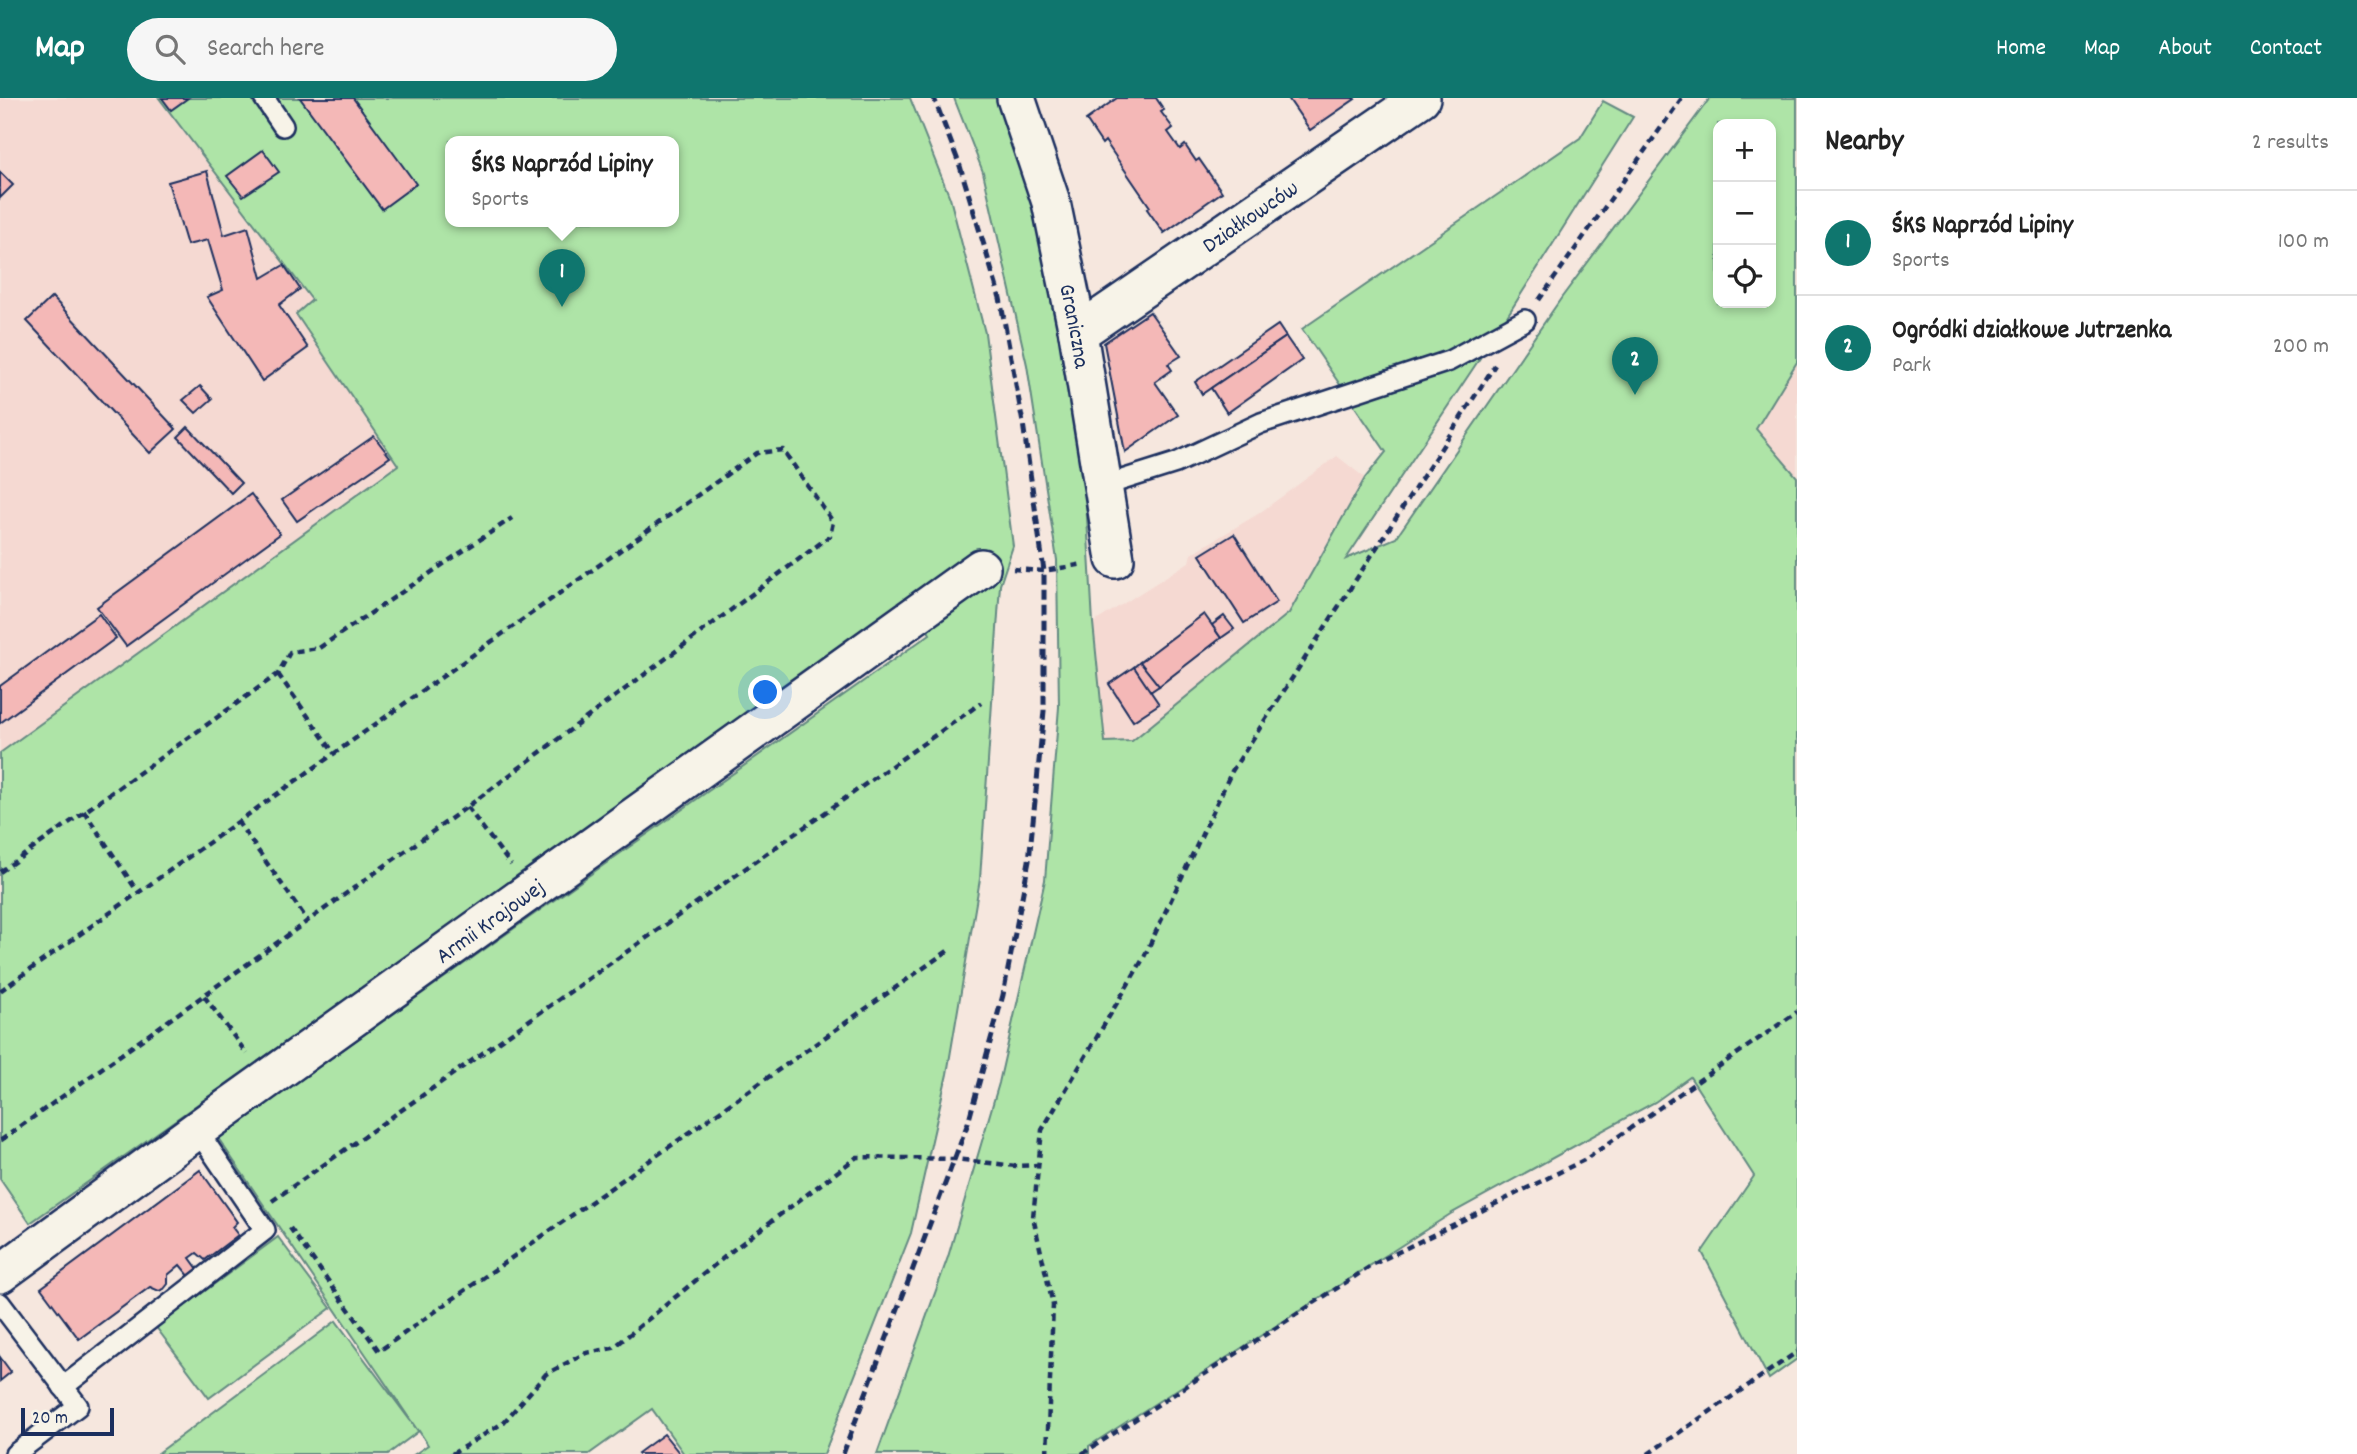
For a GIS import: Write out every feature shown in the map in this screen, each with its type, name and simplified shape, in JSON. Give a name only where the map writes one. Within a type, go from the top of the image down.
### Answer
[{"type":"street","name":"Graniczna","points":[[1016,98],[1051,201],[1078,333],[1115,559]]},
{"type":"street","name":"Działkowców","points":[[1078,333],[1420,98]]},
{"type":"street","name":"Armii Krajowej","points":[[0,1274],[981,568]]},
{"type":"lane","points":[[264,98],[283,125]]},
{"type":"lane","points":[[1103,486],[1176,463],[1261,423],[1449,361],[1525,320]]},
{"type":"lane","points":[[64,1387],[265,1230],[197,1130]]},
{"type":"lane","points":[[0,1303],[78,1406],[15,1454]]},
{"type":"path","points":[[1047,1454],[1053,1305],[1033,1217],[1042,1130],[1143,959],[1232,771],[1525,320],[1682,98]]},
{"type":"path","points":[[0,991],[137,891],[757,453],[783,450],[833,522],[830,536],[467,807],[0,1142]]},
{"type":"path","points":[[0,872],[278,674],[290,652],[319,649],[512,518]]},
{"type":"path","points":[[981,568],[1044,571],[1115,559]]},
{"type":"path","points":[[278,674],[334,753]]},
{"type":"path","points":[[271,1201],[981,703]]},
{"type":"path","points":[[467,807],[531,890]]},
{"type":"path","points":[[84,811],[137,891]]},
{"type":"path","points":[[237,821],[307,921]]},
{"type":"path","points":[[287,1223],[379,1351],[949,950]]},
{"type":"path","points":[[204,996],[267,1080]]},
{"type":"path","points":[[1082,1454],[1374,1264],[1586,1158],[1797,1012]]},
{"type":"path","points":[[452,1454],[503,1423],[546,1374],[586,1353],[613,1348],[733,1250],[857,1157],[956,1159],[1016,1166],[1038,1165]]},
{"type":"path","points":[[264,1191],[279,1212]]},
{"type":"path","points":[[1648,1454],[1797,1352]]},
{"type":"shaded area","points":[[0,98],[159,98],[313,300],[297,314],[398,464],[0,753]]},
{"type":"shaded area","points":[[1797,362],[1797,477],[1756,429]]},
{"type":"shaded area","points":[[1337,456],[1365,478],[1289,613],[1132,741],[1104,742],[1093,623],[1189,562],[1191,554],[1258,514]]},
{"type":"green space","points":[[159,98],[910,98],[950,198],[985,333],[1013,546],[1000,585],[980,879],[947,1074],[911,1233],[824,1454],[684,1454],[652,1409],[589,1454],[415,1454],[428,1445],[419,1431],[388,1454],[157,1454],[336,1321],[418,1431],[218,1138],[930,634],[910,600],[30,1223],[0,1179],[0,753],[398,465],[296,314],[312,300]]},
{"type":"green space","points":[[954,98],[999,98],[1049,238],[1084,464],[1093,623],[1105,742],[1132,741],[1289,613],[1365,478],[1386,452],[1302,329],[1580,138],[1603,101],[1633,117],[1494,337],[1346,559],[1396,538],[1562,297],[1710,98],[1797,98],[1797,362],[1756,429],[1797,477],[1797,1359],[1769,1379],[1702,1252],[1754,1176],[1690,1077],[1655,1102],[1452,1213],[1089,1446],[1089,1454],[877,1454],[948,1257],[999,1083],[1045,880],[1059,707],[1057,560],[1027,365],[983,172]]},
{"type":"green space","points":[[278,1237],[331,1308],[209,1398],[156,1327]]},
{"type":"building","points":[[162,98],[188,98],[171,110]]},
{"type":"building","points":[[300,98],[353,98],[416,184],[382,209]]},
{"type":"building","points":[[1117,98],[1156,98],[1164,110],[1161,112],[1173,128],[1168,132],[1180,149],[1185,145],[1196,161],[1199,159],[1222,192],[1164,233],[1147,209],[1150,207],[1105,141],[1102,144],[1086,120]]},
{"type":"building","points":[[1288,98],[1354,98],[1355,99],[1310,130]]},
{"type":"building","points":[[263,150],[279,172],[243,196],[227,176]]},
{"type":"building","points":[[207,171],[224,235],[248,227],[262,278],[284,265],[300,289],[279,305],[308,348],[262,381],[207,297],[223,290],[208,240],[187,245],[168,182]]},
{"type":"building","points":[[0,172],[13,185],[0,198]]},
{"type":"building","points":[[52,297],[176,429],[150,453],[27,321]]},
{"type":"building","points":[[1150,312],[1181,356],[1168,364],[1172,370],[1155,382],[1178,415],[1125,452],[1104,343]]},
{"type":"building","points":[[1278,325],[1286,337],[1202,394],[1195,382]]},
{"type":"building","points":[[1286,337],[1302,360],[1227,413],[1211,388]]},
{"type":"building","points":[[200,386],[212,399],[196,413],[183,400]]},
{"type":"building","points":[[188,427],[241,483],[231,493],[178,437]]},
{"type":"building","points":[[374,436],[390,457],[297,521],[282,500]]},
{"type":"building","points":[[251,494],[280,534],[126,646],[97,607]]},
{"type":"building","points":[[1234,534],[1277,602],[1244,623],[1200,555]]},
{"type":"building","points":[[99,614],[116,638],[0,723],[0,686]]},
{"type":"building","points":[[1204,614],[1221,638],[1159,686],[1140,662]]},
{"type":"building","points":[[1224,616],[1234,629],[1221,638],[1212,625]]},
{"type":"building","points":[[1140,662],[1159,686],[1150,692],[1134,667]]},
{"type":"building","points":[[1134,667],[1159,704],[1133,721],[1109,684]]},
{"type":"building","points":[[200,1170],[237,1222],[232,1227],[238,1235],[205,1260],[197,1253],[190,1258],[203,1276],[195,1283],[180,1265],[168,1275],[168,1284],[164,1289],[159,1291],[150,1287],[79,1339],[41,1288]]},
{"type":"building","points":[[0,1357],[11,1372],[0,1381]]},
{"type":"building","points":[[664,1434],[680,1454],[638,1453]]},
{"type":"railway","points":[[843,1454],[968,1123],[1003,995],[1029,861],[1044,711],[1044,571],[1023,423],[1000,298],[960,166],[934,98]]},
{"type":"place","name":"ŚKS Naprzód Lipiny","points":[[562,307]]},
{"type":"place","name":"Ogródki działkowe Jutrzenka","points":[[1635,395]]}]
